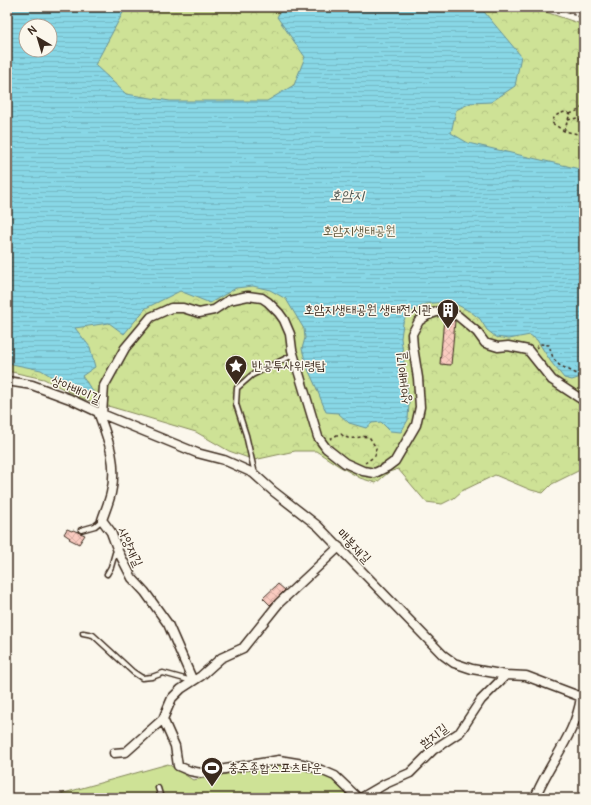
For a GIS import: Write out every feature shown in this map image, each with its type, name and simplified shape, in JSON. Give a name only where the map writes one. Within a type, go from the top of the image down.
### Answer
[{"type":"street","name":"상아배이길","points":[[7,381],[32,385],[70,399],[100,413],[104,386],[125,348],[151,317],[171,308],[183,308],[199,313],[214,310],[229,300],[248,296],[262,298],[274,308],[284,320],[290,334],[293,355],[318,437],[321,442],[326,448],[345,463],[363,471],[375,473],[395,461],[416,425],[420,407],[412,334],[419,321],[428,315],[442,310],[458,316],[485,342],[498,347],[508,346],[528,350],[552,380],[584,401]]},
{"type":"street","name":"매봉재길","points":[[100,413],[197,453],[239,466],[255,474],[273,491],[318,526],[443,655],[454,663],[472,669],[506,675],[526,676],[582,697],[579,710],[564,745],[539,787],[535,798]]},
{"type":"street","name":"사양재길","points":[[100,413],[111,447],[114,469],[111,492],[102,520],[111,532],[118,551],[132,578],[145,592],[168,624],[193,681]]},
{"type":"street","points":[[114,753],[126,752],[163,719],[172,698],[181,689],[201,676],[221,658],[243,648],[279,603],[339,547]]},
{"type":"street","name":"함지길","points":[[361,798],[410,772],[433,750],[460,732],[481,700],[506,675]]},
{"type":"street","points":[[579,710],[580,717],[584,721]]},
{"type":"street","points":[[163,719],[175,746],[178,766],[190,771],[201,773],[279,760],[302,764],[335,776],[358,798]]},
{"type":"lane","points":[[255,474],[246,435],[236,404],[237,388],[252,375],[293,355]]},
{"type":"lane","points":[[81,530],[95,526],[102,520]]},
{"type":"lane","points":[[107,574],[111,568],[115,553],[118,551]]},
{"type":"lane","points":[[83,633],[93,635],[133,672],[142,678],[152,677],[163,673],[193,681]]},
{"type":"lane","points":[[158,788],[161,798]]},
{"type":"path","points":[[232,7],[237,10],[244,7]]},
{"type":"path","points":[[549,7],[584,18]]},
{"type":"path","points":[[584,106],[570,114],[567,112],[559,113],[554,117],[552,123],[564,132],[584,134]]},
{"type":"path","points":[[564,132],[570,114]]},
{"type":"path","points":[[568,120],[577,118],[582,122],[584,121]]},
{"type":"path","points":[[535,349],[540,344],[549,345],[553,358],[559,365],[579,375],[584,387]]},
{"type":"path","points":[[325,443],[341,434],[345,438],[352,439],[363,436],[370,438],[376,448],[375,456],[367,462],[362,463]]},
{"type":"green space","name":"호암지","points":[[7,7],[531,7],[584,25],[584,464],[580,470],[552,484],[543,493],[531,490],[495,475],[462,491],[454,498],[442,504],[426,502],[398,469],[389,472],[376,483],[360,478],[316,451],[295,451],[254,460],[229,451],[196,432],[81,398],[44,379],[7,371]]},
{"type":"green space","name":"충주종합스포츠타운","points":[[168,764],[193,780],[270,766],[290,765],[311,769],[329,777],[351,798],[46,798]]},
{"type":"water","name":"호암지","points":[[7,7],[126,7],[95,65],[126,94],[170,101],[267,101],[294,85],[305,57],[277,17],[283,7],[480,7],[521,56],[515,86],[491,102],[471,103],[456,110],[451,133],[468,143],[584,170],[584,376],[572,380],[564,378],[551,362],[537,340],[530,335],[509,339],[496,337],[487,330],[480,319],[471,312],[450,301],[426,304],[407,313],[403,323],[401,338],[409,403],[408,420],[401,432],[390,431],[381,422],[372,423],[366,428],[349,423],[338,413],[326,412],[307,367],[302,349],[305,338],[304,329],[286,299],[270,290],[253,286],[236,288],[210,303],[180,291],[146,308],[124,334],[109,323],[75,328],[90,347],[95,367],[82,376],[94,393],[65,385],[41,370],[7,363]]},
{"type":"building","name":"호암지생태공원 생태전시관","points":[[444,318],[455,321],[451,365],[440,364]]},
{"type":"building","points":[[67,529],[85,535],[79,544],[69,539],[70,538],[64,534]]},
{"type":"building","points":[[278,584],[285,590],[270,605],[263,598]]},
{"type":"place","name":"호암지생태공원 생태전시관","points":[[448,330]]},
{"type":"place","name":"반공투사위령탑","points":[[236,386]]},
{"type":"place","name":"충주종합스포츠타운","points":[[212,788]]},
{"type":"park label","name":"호암지생태공원","points":[[359,231]]}]
